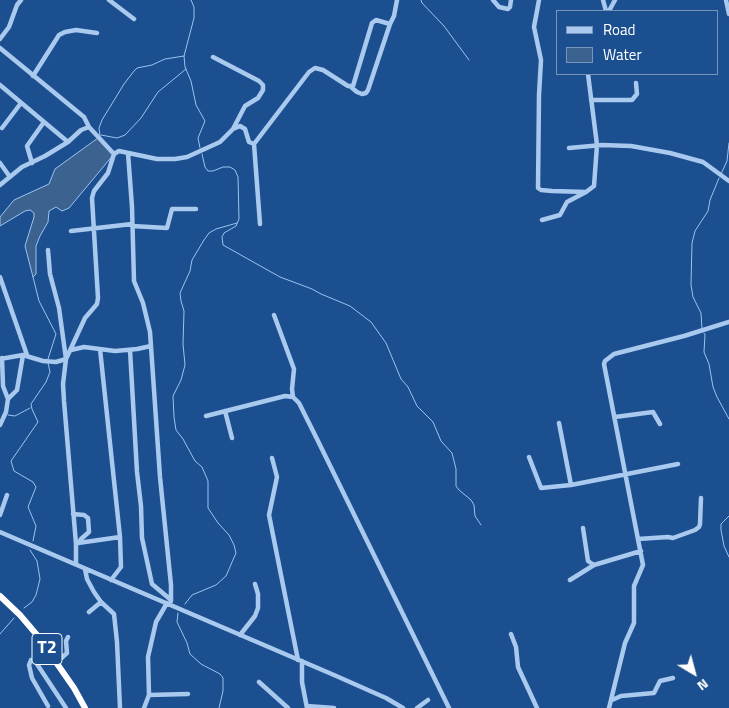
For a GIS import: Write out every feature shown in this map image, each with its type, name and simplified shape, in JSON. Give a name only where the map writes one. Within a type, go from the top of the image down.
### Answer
[{"type":"highway","name":"T2","points":[[2,601],[30,626],[57,662],[85,708]]},
{"type":"street","points":[[0,39],[9,27],[14,12],[21,0]]},
{"type":"street","points":[[109,0],[134,19]]},
{"type":"street","points":[[260,224],[254,144],[315,68],[322,70],[362,94],[366,93],[394,16],[397,0]]},
{"type":"street","points":[[492,0],[499,7],[508,9],[511,0]]},
{"type":"street","points":[[539,0],[534,27],[541,60],[538,188],[546,191],[586,192]]},
{"type":"street","points":[[726,0],[729,14]]},
{"type":"street","points":[[351,87],[355,83],[364,44],[372,23],[376,20],[390,24]]},
{"type":"street","points":[[33,76],[59,35],[76,30],[97,33]]},
{"type":"street","points":[[0,48],[84,117],[88,127],[114,154]]},
{"type":"street","points":[[0,424],[6,412],[8,399],[3,386],[1,359],[25,355],[43,361],[56,362],[66,359],[85,318],[98,301],[92,194],[108,173],[114,154],[119,151],[158,159],[171,159],[187,156],[216,146],[233,128],[245,106],[261,94],[263,85],[226,62],[213,57]]},
{"type":"street","points":[[542,220],[560,215],[567,202],[593,187],[595,181],[597,146],[588,75]]},
{"type":"street","points":[[591,100],[632,100],[638,94],[636,83]]},
{"type":"street","points":[[0,85],[68,142]]},
{"type":"street","points":[[2,128],[21,103]]},
{"type":"street","points":[[32,163],[26,146],[44,122]]},
{"type":"street","points":[[233,128],[240,126],[245,129],[249,142],[254,144]]},
{"type":"street","points":[[0,185],[22,166],[32,163],[68,142],[81,130],[88,127]]},
{"type":"street","points":[[569,148],[631,146],[670,152],[703,162],[729,181]]},
{"type":"street","points":[[128,153],[134,281],[146,315],[151,346],[160,477],[171,585],[170,603],[156,622],[148,657],[149,696],[144,708]]},
{"type":"street","points":[[0,163],[10,177]]},
{"type":"street","points":[[71,231],[132,225],[167,228],[172,209],[196,209]]},
{"type":"street","points":[[48,250],[50,274],[59,308],[66,359],[64,401],[73,514],[78,543],[76,564]]},
{"type":"street","points":[[0,279],[25,355],[17,390],[8,399]]},
{"type":"street","points":[[274,315],[294,370],[293,397],[299,404],[317,439],[449,708]]},
{"type":"street","points":[[609,708],[626,643],[634,623],[634,586],[643,568],[604,364],[609,356],[614,354],[710,329],[729,322]]},
{"type":"street","points":[[71,350],[84,347],[115,351],[151,346]]},
{"type":"street","points":[[100,349],[120,537],[121,567],[111,580]]},
{"type":"street","points":[[130,350],[142,538],[152,584],[170,603]]},
{"type":"street","points":[[206,416],[285,396],[293,397]]},
{"type":"street","points":[[225,411],[232,438]]},
{"type":"street","points":[[615,417],[653,412],[660,424]]},
{"type":"street","points":[[559,423],[571,485]]},
{"type":"street","points":[[529,457],[541,488],[571,485],[678,464]]},
{"type":"street","points":[[272,458],[276,477],[270,515],[300,660],[307,707],[334,708]]},
{"type":"street","points":[[0,515],[7,495]]},
{"type":"street","points":[[638,540],[673,538],[695,530],[700,524],[701,498]]},
{"type":"street","points":[[73,514],[84,515],[88,518],[89,532],[78,543]]},
{"type":"street","points":[[583,528],[588,561],[594,565]]},
{"type":"street","points":[[0,532],[111,580],[170,603],[378,694],[403,708]]},
{"type":"street","points":[[78,543],[120,537]]},
{"type":"street","points":[[570,580],[594,565],[641,551]]},
{"type":"street","points":[[85,568],[90,586],[101,602],[114,614],[120,708]]},
{"type":"street","points":[[240,635],[257,612],[259,600],[255,584]]},
{"type":"street","points":[[89,612],[101,602]]},
{"type":"street","points":[[511,634],[516,648],[518,666],[537,708]]},
{"type":"street","points":[[57,662],[67,653],[66,641],[68,637]]},
{"type":"street","points":[[48,706],[32,678],[29,665],[30,660],[35,661],[66,708]]},
{"type":"street","points":[[612,700],[621,696],[654,693],[660,681],[673,678]]},
{"type":"street","points":[[260,682],[288,708]]},
{"type":"street","points":[[149,696],[188,694]]},
{"type":"street","points":[[417,708],[428,700]]},
{"type":"water","points":[[98,138],[114,154],[69,208],[62,211],[56,207],[49,211],[48,222],[36,246],[36,274],[33,277],[25,246],[34,213],[30,210],[25,211],[0,226],[0,217],[14,200],[49,184],[55,169]]},
{"type":"waterway","points":[[191,0],[194,7],[194,18],[184,56],[185,67],[191,81],[196,105],[205,121],[198,138],[200,148]]},
{"type":"waterway","points":[[421,0],[444,26],[469,60]]},
{"type":"waterway","points":[[100,136],[99,128],[102,120],[124,84],[137,68],[152,65],[165,59],[184,56]]},
{"type":"waterway","points":[[101,135],[117,138],[125,135],[141,118],[158,92],[186,69]]},
{"type":"waterway","points":[[721,174],[727,161],[729,143]]},
{"type":"waterway","points":[[202,154],[208,171],[230,167],[235,170],[238,177],[239,219],[236,226],[224,233],[222,237],[223,245],[280,277],[350,306],[371,322],[386,343],[401,379],[408,387],[417,406],[433,422],[441,441],[452,453],[456,469],[456,486],[471,500],[474,505],[475,516],[481,525]]},
{"type":"waterway","points":[[702,329],[701,313],[693,297],[691,285],[692,243],[695,231],[708,211],[710,200],[719,178]]},
{"type":"waterway","points":[[185,604],[192,595],[216,585],[226,576],[236,553],[229,535],[208,508],[208,481],[202,467],[195,461],[176,430],[173,396],[181,380],[185,365],[183,344],[184,311],[180,293],[190,271],[192,260],[209,233],[237,223]]},
{"type":"waterway","points":[[33,277],[39,301],[56,334],[48,359]]},
{"type":"waterway","points":[[704,333],[704,352],[709,364],[713,387],[729,419]]},
{"type":"waterway","points":[[33,541],[36,526],[28,507],[36,487],[33,482],[14,471],[11,461],[38,422],[31,404],[46,382],[50,372],[48,363]]},
{"type":"waterway","points":[[8,415],[15,416],[30,408]]},
{"type":"waterway","points":[[729,516],[721,524],[724,546],[729,557]]},
{"type":"waterway","points":[[24,608],[32,602],[36,595],[40,579],[37,561],[30,550]]},
{"type":"waterway","points":[[178,613],[177,622],[190,654],[201,664],[220,674],[223,678],[223,691],[219,708]]},
{"type":"waterway","points":[[0,634],[14,618]]}]
